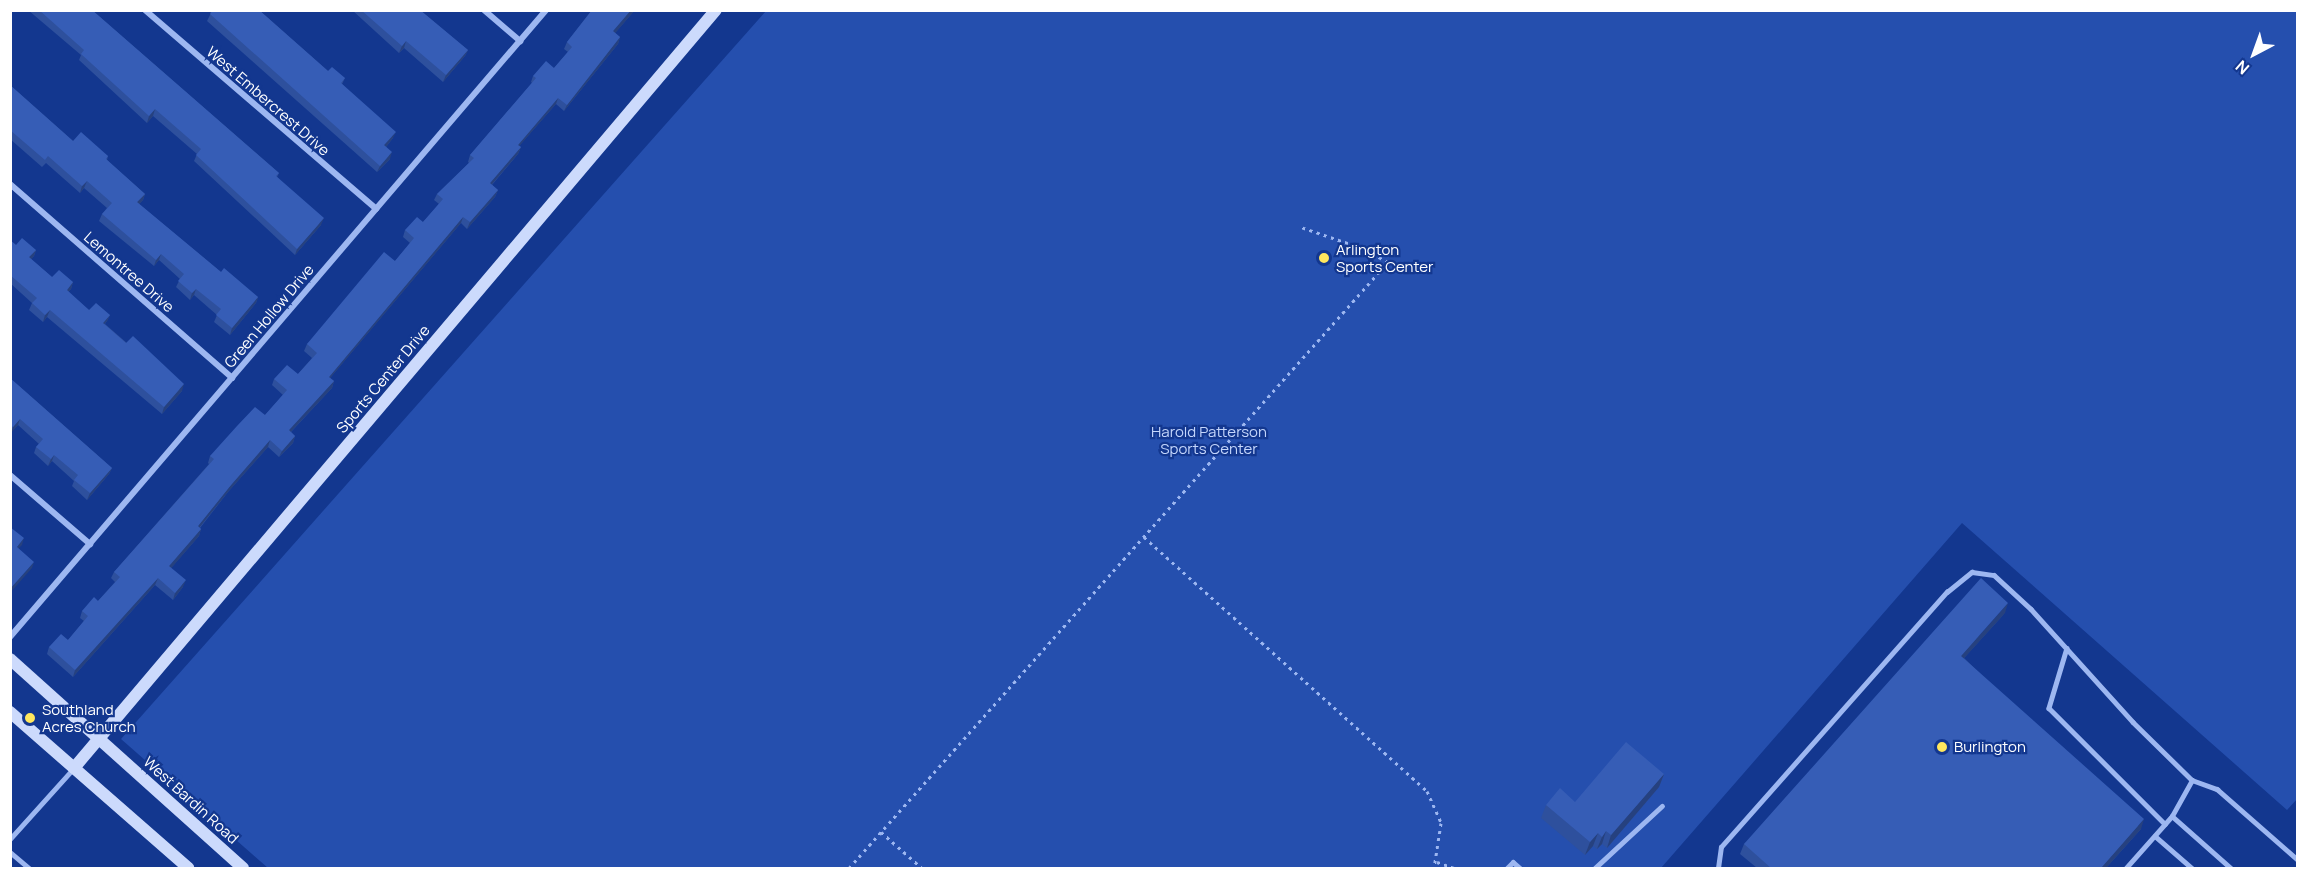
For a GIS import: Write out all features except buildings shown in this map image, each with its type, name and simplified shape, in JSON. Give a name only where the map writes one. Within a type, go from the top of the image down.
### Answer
[{"type":"street","name":"West Embercrest Drive","points":[[145,10],[376,209]]},
{"type":"street","points":[[484,10],[520,41]]},
{"type":"street","name":"Green Hollow Drive","points":[[10,637],[546,10]]},
{"type":"street","name":"Sports Center Drive","points":[[74,768],[716,10]]},
{"type":"street","name":"Lemontree Drive","points":[[10,184],[232,378]]},
{"type":"street","points":[[10,475],[90,544]]},
{"type":"street","name":"West Bardin Road","points":[[10,659],[243,868]]},
{"type":"street","points":[[10,712],[188,868]]},
{"type":"lane","points":[[1717,868],[1721,847],[1947,592],[1972,572],[1994,576],[2067,648],[2133,722],[2192,780],[2217,789],[2298,860]]},
{"type":"lane","points":[[2067,648],[2049,708],[2165,824]]},
{"type":"lane","points":[[10,839],[74,768]]},
{"type":"lane","points":[[2126,868],[2172,816],[2192,780]]},
{"type":"lane","points":[[1596,868],[1662,806]]},
{"type":"lane","points":[[2172,816],[2231,868]]},
{"type":"lane","points":[[2155,836],[2192,868]]},
{"type":"lane","points":[[10,852],[29,868]]},
{"type":"lane","points":[[1507,868],[1513,862],[1520,868]]},
{"type":"path","points":[[849,868],[1388,262],[1362,248],[1300,227]]},
{"type":"path","points":[[1144,537],[1427,791],[1441,823],[1437,862],[1434,868]]},
{"type":"path","points":[[881,832],[922,868]]},
{"type":"path","points":[[1437,862],[1454,868]]},
{"type":"green space","name":"Harold Patterson Sports Center","points":[[766,11],[2297,11],[2298,798],[2287,810],[1962,523],[1661,868],[268,868],[121,739]]},
{"type":"place","name":"Arlington Sports Center","points":[[1324,258]]},
{"type":"place","name":"Southland Acres Church","points":[[30,718]]},
{"type":"place","name":"Burlington","points":[[1942,747]]}]
